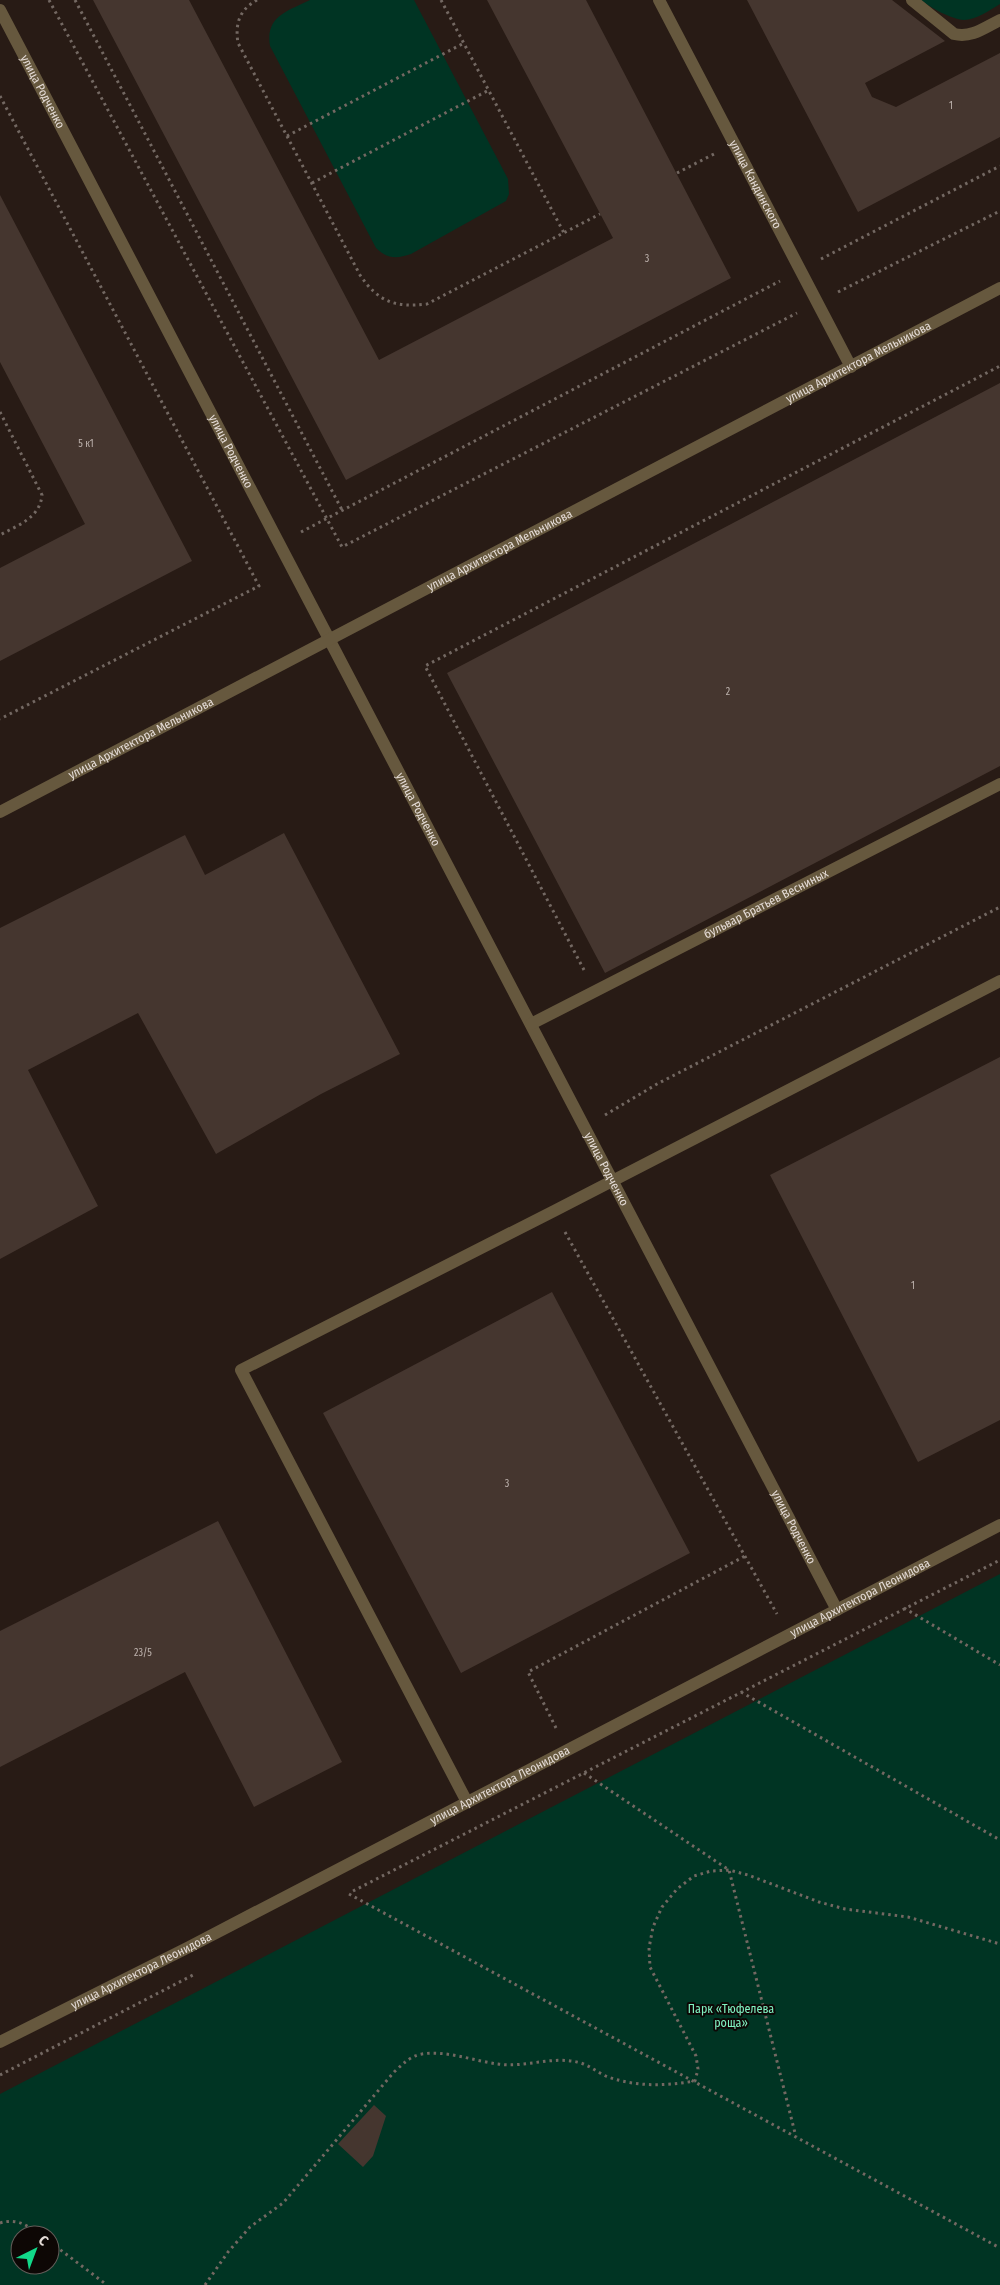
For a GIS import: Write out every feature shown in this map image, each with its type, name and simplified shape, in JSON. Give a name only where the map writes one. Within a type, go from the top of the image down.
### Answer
[{"type":"street","name":"улица Кандинского","points":[[659,0],[851,366]]},
{"type":"street","points":[[912,0],[954,34],[962,36],[973,34],[1000,20]]},
{"type":"street","name":"улица Родченко","points":[[0,10],[837,1610]]},
{"type":"street","name":"улица Архитектора Мельникова","points":[[0,812],[1000,288]]},
{"type":"street","name":"бульвар Братьев Весниных","points":[[532,1024],[1000,784]]},
{"type":"street","points":[[467,1802],[241,1370],[554,1212],[1000,981]]},
{"type":"street","name":"улица Архитектора Леонидова","points":[[0,2042],[1000,1525]]},
{"type":"path","points":[[49,0],[342,547],[818,302],[1000,211]]},
{"type":"path","points":[[75,0],[342,510]]},
{"type":"path","points":[[257,0],[249,5],[239,17],[236,28],[238,43],[369,288],[380,298],[408,307],[427,304],[600,214]]},
{"type":"path","points":[[441,0],[564,233]]},
{"type":"path","points":[[287,136],[464,43]]},
{"type":"path","points":[[312,183],[489,90]]},
{"type":"path","points":[[0,96],[259,586],[0,719]]},
{"type":"path","points":[[677,174],[734,144]]},
{"type":"path","points":[[280,543],[1000,166]]},
{"type":"path","points":[[595,992],[425,666],[1000,366]]},
{"type":"path","points":[[0,412],[42,495],[41,505],[31,518],[0,534]]},
{"type":"path","points":[[585,1126],[657,1084],[1000,907]]},
{"type":"path","points":[[554,1212],[777,1614]]},
{"type":"path","points":[[556,1729],[528,1672],[746,1556]]},
{"type":"path","points":[[340,1898],[1000,1560]]},
{"type":"path","points":[[876,1590],[1000,1665]]},
{"type":"path","points":[[741,1692],[1000,1840]]},
{"type":"path","points":[[584,1773],[729,1870],[796,2138]]},
{"type":"path","points":[[694,2082],[698,2069],[696,2056],[650,1967],[649,1948],[653,1927],[662,1907],[677,1889],[694,1876],[711,1870],[729,1870],[748,1875],[819,1902],[846,1909],[908,1917],[1000,1944]]},
{"type":"path","points":[[349,1894],[1000,2248]]},
{"type":"path","points":[[0,2075],[201,1971]]},
{"type":"path","points":[[205,2285],[228,2252],[250,2227],[283,2203],[394,2072],[412,2056],[425,2053],[499,2065],[524,2065],[562,2060],[579,2062],[607,2076],[637,2084],[666,2086],[694,2082]]},
{"type":"path","points":[[0,2223],[9,2220],[24,2222],[28,2225]]},
{"type":"path","points":[[60,2250],[107,2285]]},
{"type":"green space","points":[[310,0],[414,0],[508,179],[509,194],[506,201],[411,254],[392,257],[376,248],[270,46],[269,36],[275,21],[286,11]]},
{"type":"green space","points":[[921,0],[1000,0],[1000,4],[978,17],[964,20],[941,13]]},
{"type":"green space","name":"Парк «Тюфелева роща»","points":[[1000,1574],[1000,2285],[0,2285],[0,2094]]},
{"type":"building","points":[[93,0],[189,0],[379,360],[613,238],[487,0],[586,0],[731,278],[346,480]]},
{"type":"building","points":[[747,0],[892,0],[945,41],[865,83],[872,97],[896,107],[1000,53],[1000,137],[858,212]]},
{"type":"building","points":[[0,195],[192,561],[0,661],[0,568],[85,524],[0,362]]},
{"type":"building","points":[[1000,383],[1000,766],[605,973],[447,673]]},
{"type":"building","points":[[284,833],[400,1054],[321,1094],[216,1154],[138,1013],[28,1070],[98,1206],[0,1259],[0,928],[185,835],[205,875]]},
{"type":"building","points":[[1000,1057],[1000,1420],[918,1462],[770,1175]]},
{"type":"building","points":[[552,1292],[690,1553],[461,1673],[323,1413]]},
{"type":"building","points":[[218,1521],[342,1762],[254,1807],[185,1672],[0,1767],[0,1631]]},
{"type":"building","points":[[374,2105],[386,2116],[373,2156],[363,2167],[338,2144]]}]
